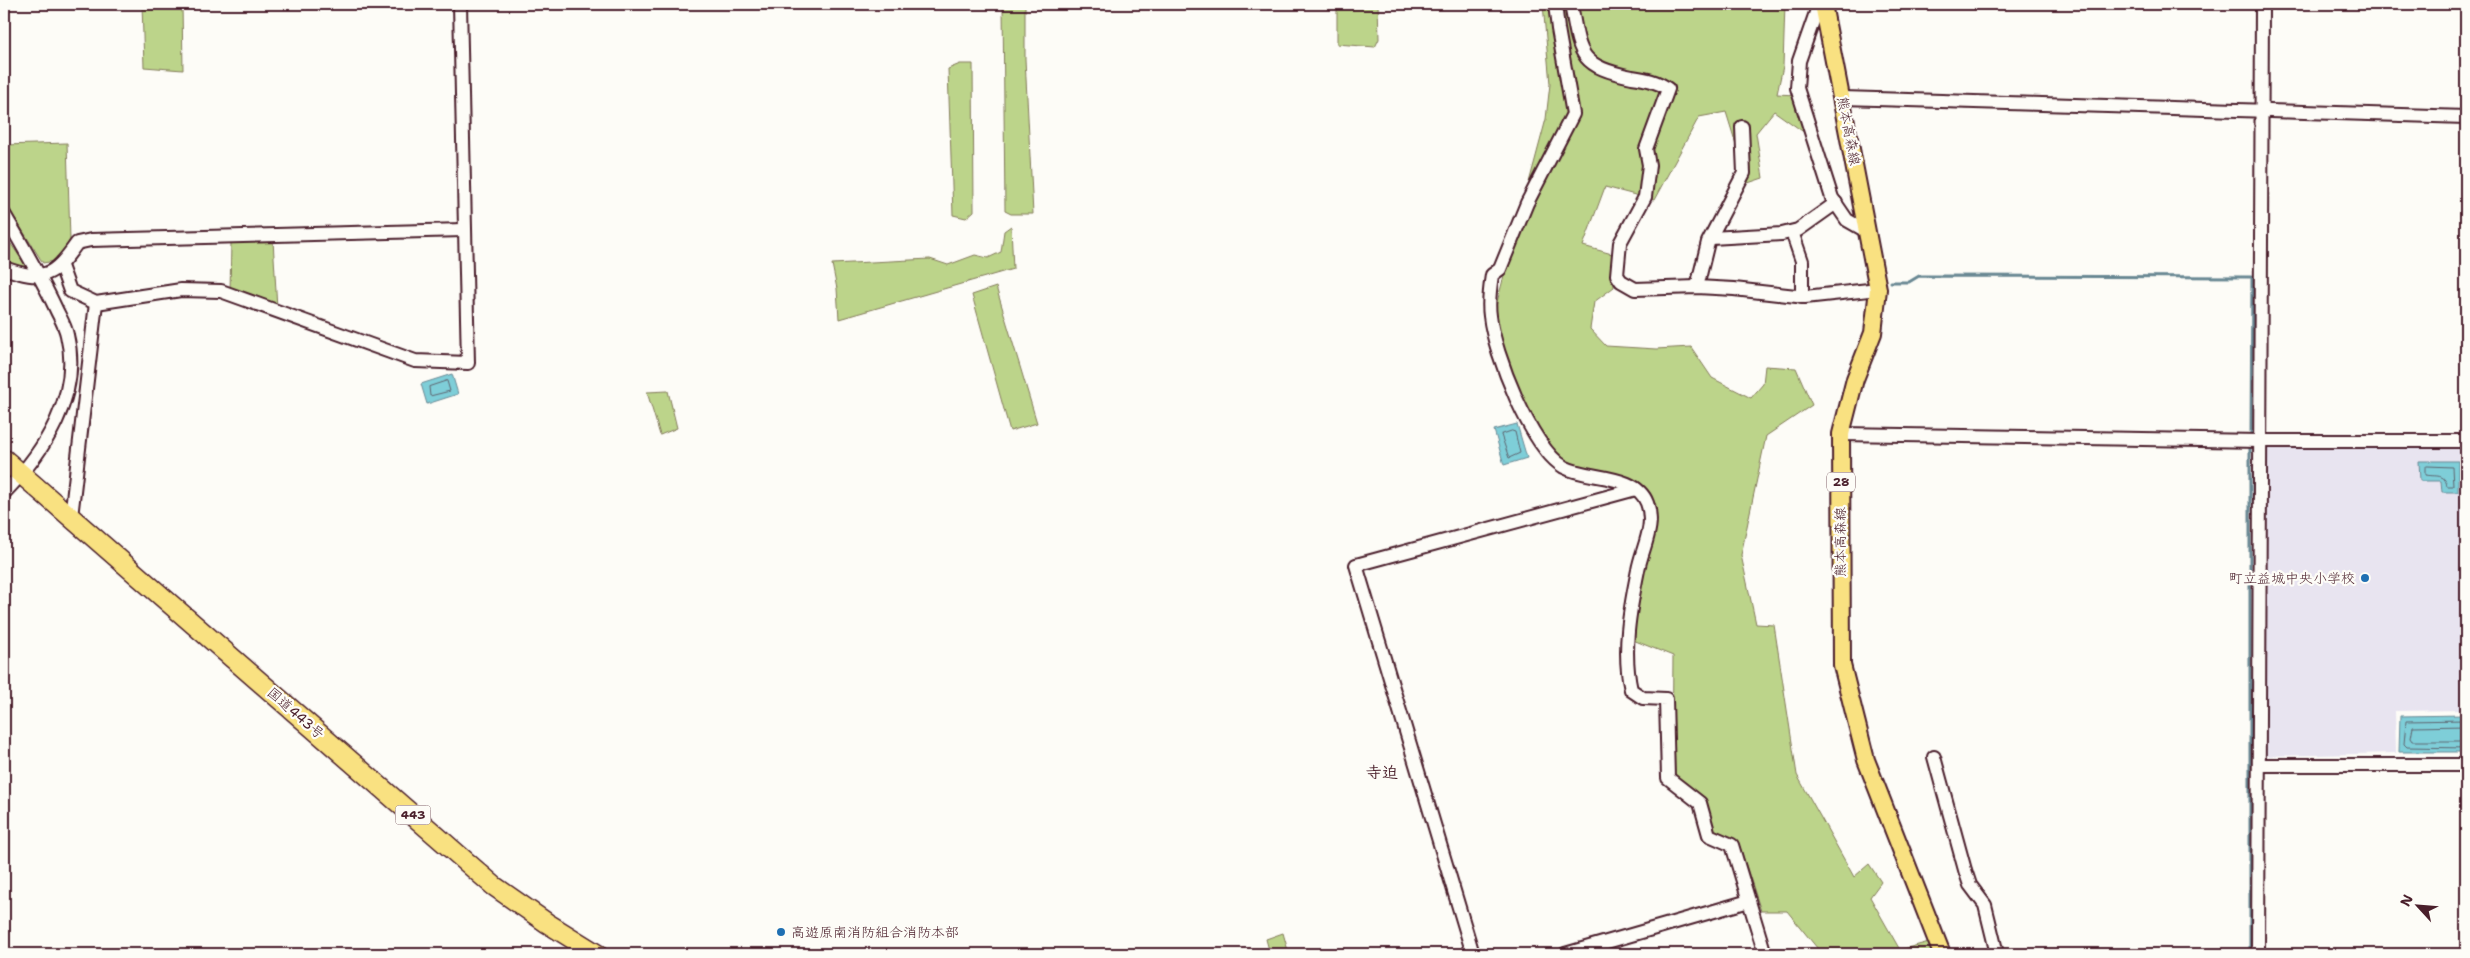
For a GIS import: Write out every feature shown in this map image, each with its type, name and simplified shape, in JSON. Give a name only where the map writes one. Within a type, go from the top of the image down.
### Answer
[{"type":"highway","name":"国道443号","points":[[4,459],[494,886],[547,923],[597,954]]},
{"type":"main road","name":"熊本高森線","points":[[1821,4],[1843,98],[1878,289],[1873,333],[1855,379],[1841,434],[1842,664],[1866,760],[1942,954]]},
{"type":"street","points":[[61,266],[70,291],[96,303],[181,290],[221,291],[415,360],[468,363],[463,230],[460,4]]},
{"type":"street","points":[[1555,4],[1573,114],[1527,203],[1500,269],[1492,275],[1490,317],[1510,384],[1535,436],[1561,465],[1577,473],[1618,480],[1636,489],[1647,503],[1651,524],[1638,569],[1628,632],[1628,676],[1631,690],[1643,698],[1666,699],[1668,778],[1700,803],[1709,835],[1732,845],[1765,954]]},
{"type":"street","points":[[1571,4],[1578,41],[1586,58],[1604,71],[1659,82],[1668,89],[1646,149],[1649,165],[1645,197],[1620,243],[1617,275],[1621,281],[1635,289],[1697,287],[1802,297],[1878,289]]},
{"type":"street","points":[[1821,4],[1799,61],[1797,88],[1836,203],[1847,220],[1868,232]]},
{"type":"street","points":[[2258,954],[2262,4]]},
{"type":"street","points":[[1843,98],[2466,117]]},
{"type":"street","points":[[1697,287],[1711,238],[1744,173],[1742,127]]},
{"type":"street","points":[[1711,238],[1792,232],[1798,230],[1836,203]]},
{"type":"street","points":[[4,214],[40,275],[67,334],[71,364],[64,404],[47,440],[22,475],[4,493]]},
{"type":"street","points":[[4,268],[29,277],[40,275],[61,266],[77,243],[91,240],[463,230]]},
{"type":"street","points":[[1792,232],[1802,261],[1802,297]]},
{"type":"street","points":[[71,518],[96,303]]},
{"type":"street","points":[[1841,434],[2259,442],[2466,441]]},
{"type":"street","points":[[1472,954],[1356,565],[1636,489]]},
{"type":"street","points":[[1934,757],[1965,870],[1970,885],[1986,905],[1997,954]]},
{"type":"street","points":[[2259,765],[2466,765]]},
{"type":"street","points":[[1565,954],[1749,901]]},
{"type":"shaded area","name":"町立益城中央小学校","points":[[2263,445],[2466,446],[2466,710],[2395,711],[2396,753],[2266,756]]},
{"type":"green space","points":[[142,4],[182,4],[183,70],[144,67]]},
{"type":"green space","points":[[1003,4],[1025,4],[1025,59],[1033,214],[1011,214],[1005,211]]},
{"type":"green space","points":[[1337,4],[1378,4],[1379,39],[1375,47],[1337,44]]},
{"type":"green space","points":[[1543,4],[1785,4],[1783,66],[1777,94],[1796,95],[1805,133],[1774,111],[1756,133],[1763,178],[1748,183],[1726,112],[1699,117],[1654,200],[1605,187],[1583,246],[1612,254],[1614,287],[1594,302],[1590,329],[1606,346],[1656,349],[1691,347],[1712,378],[1751,398],[1763,384],[1765,366],[1796,368],[1812,405],[1766,436],[1741,555],[1756,624],[1774,625],[1797,775],[1854,877],[1869,864],[1881,882],[1870,897],[1900,950],[1929,942],[1932,954],[1822,954],[1787,911],[1761,911],[1738,841],[1714,831],[1672,774],[1673,656],[1633,640],[1642,568],[1656,504],[1635,482],[1583,468],[1561,459],[1537,432],[1512,381],[1493,317],[1546,119],[1550,84]]},
{"type":"green space","points":[[960,64],[973,64],[974,211],[966,218],[953,215],[948,69]]},
{"type":"green space","points":[[67,143],[70,239],[61,260],[43,263],[4,201],[4,145]]},
{"type":"green space","points":[[1011,226],[1013,269],[839,319],[837,289],[832,264],[930,259],[948,265],[975,255],[988,258],[1001,252],[1004,231]]},
{"type":"green space","points":[[4,234],[29,270],[4,264]]},
{"type":"green space","points":[[273,240],[277,308],[230,292],[231,243]]},
{"type":"green space","points":[[996,287],[1037,423],[1010,431],[972,295]]},
{"type":"green space","points":[[668,391],[677,428],[660,435],[647,392]]},
{"type":"green space","points":[[1283,933],[1289,954],[1270,954],[1266,939]]},
{"type":"water","points":[[452,374],[458,394],[427,404],[421,384]]},
{"type":"water","points":[[1517,424],[1527,458],[1504,465],[1494,430]]},
{"type":"water","points":[[2419,461],[2458,461],[2458,492],[2442,492],[2441,481],[2420,481]]},
{"type":"water","points":[[2465,715],[2466,752],[2399,752],[2400,716]]},
{"type":"waterway","points":[[1891,282],[1909,282],[1919,276],[2252,277],[2251,438]]},
{"type":"waterway","points":[[2250,445],[2250,954]]},
{"type":"place","name":"町立益城中央小学校","points":[[2365,578]]},
{"type":"place","name":"高遊原南消防組合消防本部","points":[[781,932]]},
{"type":"district","name":"寺迫","points":[[1382,772]]}]
